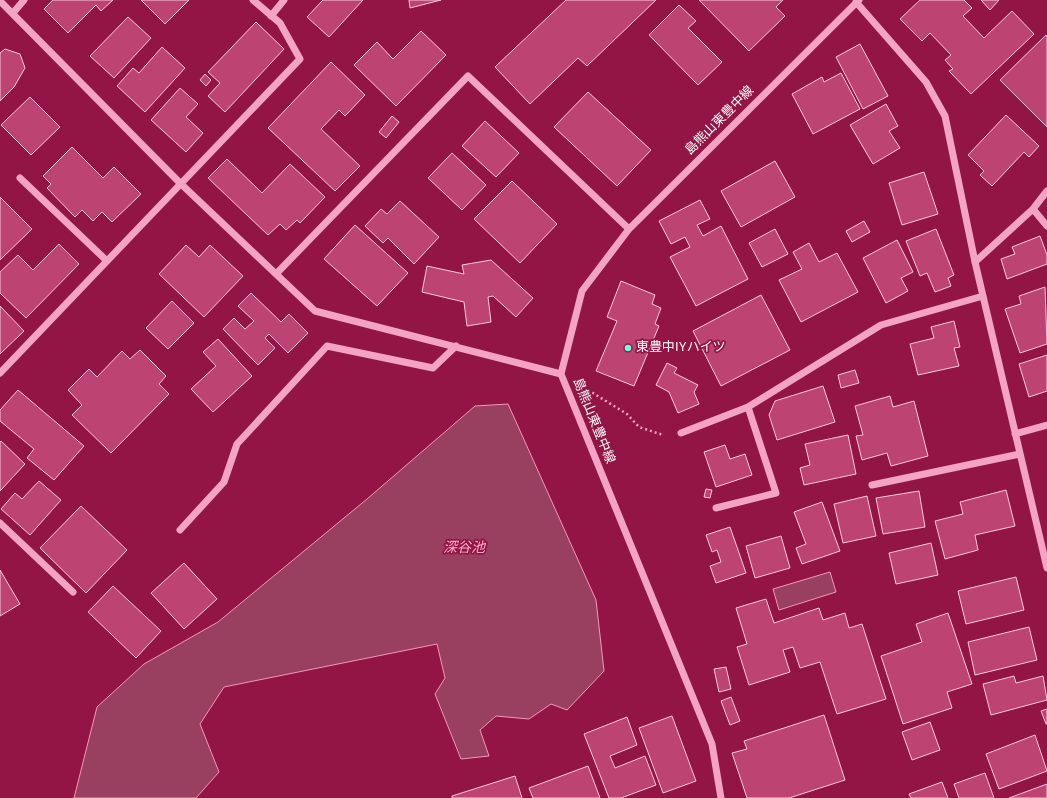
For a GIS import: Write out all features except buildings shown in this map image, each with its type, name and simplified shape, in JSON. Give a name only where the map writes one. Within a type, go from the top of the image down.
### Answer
[{"type":"street","points":[[13,14],[24,0]]},
{"type":"street","points":[[0,374],[180,183],[300,59],[280,23],[253,0]]},
{"type":"street","points":[[271,16],[284,0]]},
{"type":"street","points":[[0,1],[180,183],[315,311],[561,374]]},
{"type":"street","points":[[857,1],[926,82],[945,116],[975,262],[1047,568]]},
{"type":"street","name":"島熊山東豊中線","points":[[721,798],[712,744],[561,374],[582,291],[629,229],[857,1]]},
{"type":"street","points":[[276,274],[468,76],[629,229]]},
{"type":"street","points":[[20,178],[107,261]]},
{"type":"street","points":[[975,262],[1033,209],[1047,192]]},
{"type":"street","points":[[1033,209],[1047,226]]},
{"type":"street","points":[[681,433],[748,407],[881,325],[983,296]]},
{"type":"street","points":[[180,530],[224,482],[237,444],[327,346],[433,368],[456,346]]},
{"type":"street","points":[[716,508],[776,493],[748,407]]},
{"type":"street","points":[[1015,434],[1047,425]]},
{"type":"street","points":[[872,486],[1020,454]]},
{"type":"street","points":[[0,523],[73,592]]},
{"type":"path","points":[[612,403],[627,414],[639,427],[667,435],[681,433]]},
{"type":"water","name":"深谷池","points":[[508,404],[596,600],[604,671],[567,710],[551,704],[529,719],[496,716],[480,730],[489,756],[461,759],[435,694],[445,678],[437,644],[224,687],[200,724],[219,772],[196,798],[74,798],[97,707],[144,664],[218,622],[367,499],[475,406]]},
{"type":"water","points":[[830,572],[836,592],[779,610],[773,589]]},
{"type":"place","name":"東豊中IYハイツ","points":[[628,348]]}]
